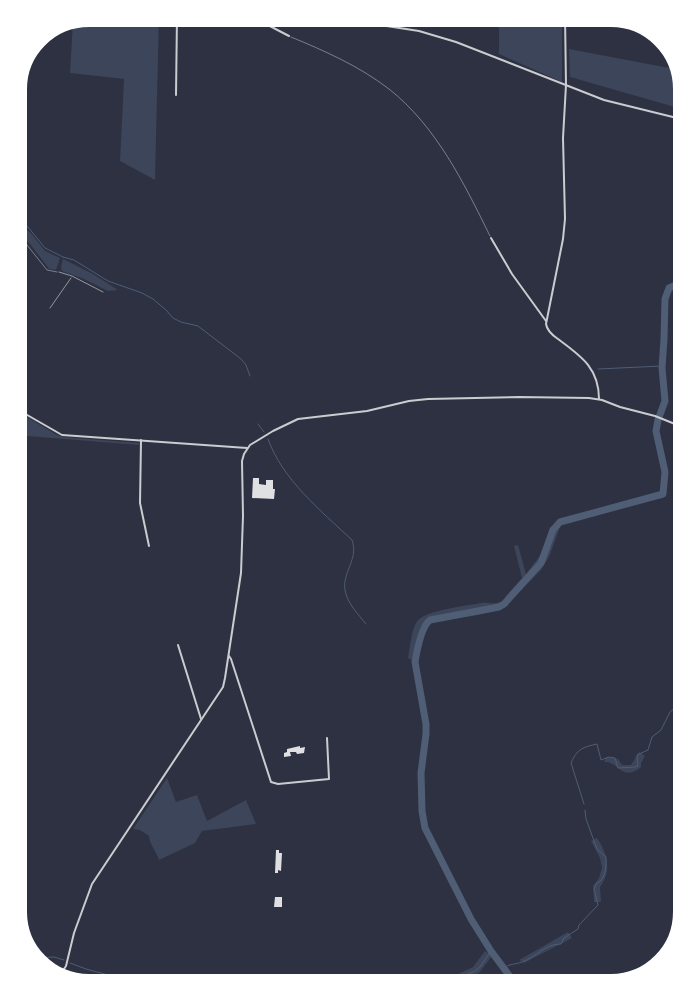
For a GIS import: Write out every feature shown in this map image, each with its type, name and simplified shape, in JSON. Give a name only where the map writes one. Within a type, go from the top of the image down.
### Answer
[{"type":"street","points":[[176,95],[177,24]]},
{"type":"street","points":[[266,24],[289,36]]},
{"type":"street","points":[[357,24],[408,29],[435,35],[604,100],[676,118]]},
{"type":"street","points":[[565,24],[565,219],[546,327],[551,334],[581,357],[590,367],[598,383],[599,399]]},
{"type":"street","points":[[491,238],[512,274],[546,321]]},
{"type":"street","points":[[62,972],[66,966],[74,933],[92,884],[223,686],[240,573],[243,516],[242,468],[247,448],[266,435],[298,419],[367,411],[409,401],[448,398],[599,399],[676,424]]},
{"type":"street","points":[[24,413],[62,435],[247,448]]},
{"type":"street","points":[[141,440],[140,503],[148,546]]},
{"type":"street","points":[[178,645],[200,720]]},
{"type":"street","points":[[229,656],[271,782],[278,784],[328,779],[327,738]]},
{"type":"lane","points":[[289,36],[346,61],[363,71],[389,89],[416,114],[449,158],[491,238]]},
{"type":"lane","points":[[24,241],[47,270],[57,272]]},
{"type":"path","points":[[57,272],[72,276],[103,292]]},
{"type":"path","points":[[50,308],[72,276]]},
{"type":"shaded area","points":[[80,24],[159,24],[155,180],[120,161],[124,79],[70,73],[73,26]]},
{"type":"shaded area","points":[[499,24],[562,24],[562,82],[499,54]]},
{"type":"shaded area","points":[[569,49],[673,69],[676,80],[676,107],[570,77]]},
{"type":"shaded area","points":[[24,228],[31,233],[45,251],[60,258],[56,270],[49,269],[24,236]]},
{"type":"shaded area","points":[[63,259],[93,274],[118,290],[108,291],[62,271]]},
{"type":"shaded area","points":[[24,415],[63,437],[139,443],[139,445],[24,436]]},
{"type":"shaded area","points":[[550,527],[560,527],[549,557],[541,570],[514,597],[505,597],[522,578],[514,546],[518,545],[526,574],[542,553]]},
{"type":"shaded area","points":[[500,602],[509,605],[479,615],[426,625],[418,644],[414,661],[408,658],[413,631],[420,619],[446,609]]},
{"type":"shaded area","points":[[639,752],[645,756],[641,767],[629,773],[604,762],[606,757],[618,759],[622,765],[631,765]]},
{"type":"shaded area","points":[[167,778],[176,802],[197,795],[207,821],[246,800],[256,824],[202,831],[195,843],[159,860],[149,836],[140,830],[133,829]]},
{"type":"shaded area","points":[[597,838],[604,850],[607,862],[606,875],[600,887],[601,902],[594,902],[593,886],[599,878],[602,868],[600,858],[591,841]]},
{"type":"shaded area","points":[[568,932],[572,938],[524,963],[519,960]]},
{"type":"shaded area","points":[[485,951],[492,956],[479,973],[469,977],[452,977],[473,967]]},
{"type":"shaded area","points":[[114,974],[131,977],[115,977]]},
{"type":"building","points":[[253,478],[259,478],[259,484],[266,485],[266,480],[273,480],[273,489],[275,489],[274,499],[252,498]]},
{"type":"building","points":[[300,746],[300,748],[305,747],[304,753],[290,752],[291,756],[284,757],[287,749]]},
{"type":"building","points":[[276,850],[282,853],[281,871],[278,870],[278,873],[275,873]]},
{"type":"building","points":[[275,897],[282,897],[282,907],[274,907]]},
{"type":"waterway","points":[[24,225],[45,248],[63,257]]},
{"type":"waterway","points":[[63,257],[74,260],[108,281],[153,299],[173,318],[198,326],[241,359],[246,365],[250,376]]},
{"type":"waterway","points":[[510,977],[471,919],[425,828],[422,811],[421,773],[426,724],[415,662],[418,645],[424,628],[430,620],[499,607],[504,604],[541,563],[553,530],[560,522],[663,494],[665,472],[656,431],[665,401],[662,368],[665,299],[669,288],[676,285]]},
{"type":"waterway","points":[[598,369],[662,366]]},
{"type":"waterway","points":[[258,424],[264,432]]},
{"type":"waterway","points":[[268,439],[274,454],[293,481],[315,506],[352,540],[354,547],[346,577],[345,590],[350,604],[366,624]]},
{"type":"waterway","points":[[584,804],[571,763],[578,752],[597,744],[601,760],[609,757],[615,758],[618,768],[638,766],[637,755],[648,750],[652,737],[661,730],[670,712],[676,707]]},
{"type":"waterway","points":[[504,968],[527,960],[545,948],[561,944],[564,938],[578,929],[579,925],[598,905],[594,889],[604,876],[606,857],[597,849],[586,819],[585,810]]},
{"type":"waterway","points":[[461,977],[480,967],[491,951]]},
{"type":"waterway","points":[[43,958],[54,957],[64,960]]},
{"type":"waterway","points":[[70,963],[112,977]]}]
